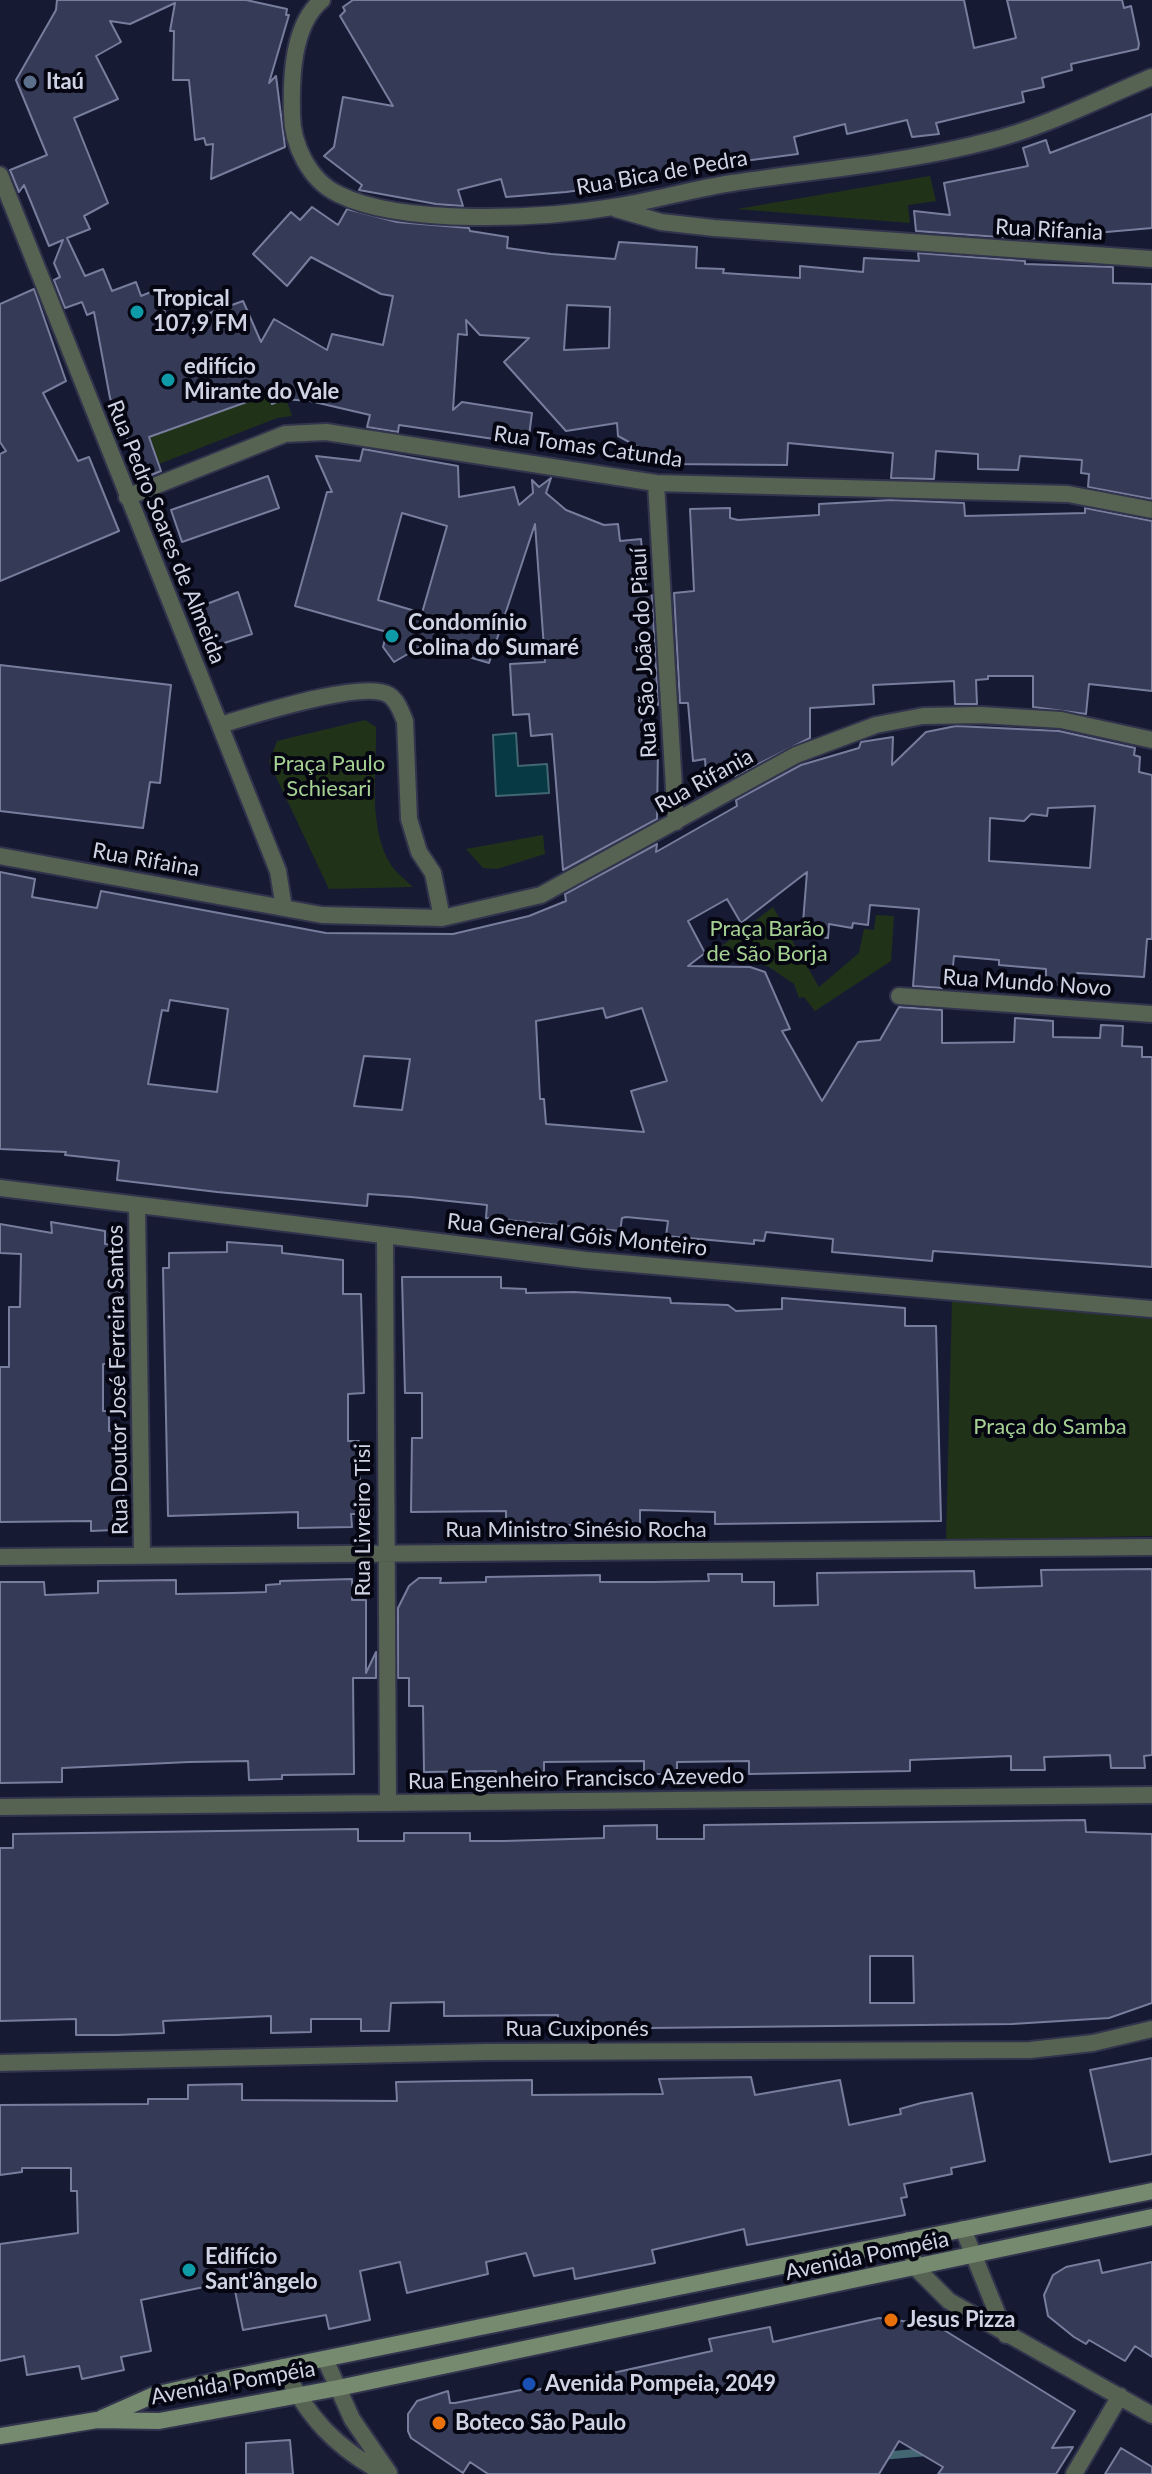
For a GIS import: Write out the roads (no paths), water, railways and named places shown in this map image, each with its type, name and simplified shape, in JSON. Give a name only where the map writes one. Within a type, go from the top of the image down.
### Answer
[{"type":"main road","name":"Avenida Pompéia","points":[[97,2420],[154,2395],[1152,2191]]},
{"type":"main road","name":"Avenida Pompéia","points":[[97,2420],[159,2421],[338,2388],[1152,2217]]},
{"type":"main road","points":[[0,2436],[97,2420]]},
{"type":"street","name":"Rua Bica de Pedra","points":[[322,0],[303,31],[294,57],[293,133],[306,163],[336,194],[408,212],[507,217],[610,208],[726,184],[990,141],[1152,77]]},
{"type":"street","name":"Rua Pedro Soares de Almeida","points":[[0,175],[278,871],[284,908]]},
{"type":"street","name":"Rua Rifania","points":[[610,208],[661,222],[714,228],[1152,259]]},
{"type":"street","name":"Rua Tomas Catunda","points":[[127,497],[285,434],[326,432],[656,483],[1068,494],[1152,510]]},
{"type":"street","name":"Rua São João do Piauí","points":[[656,483],[676,822]]},
{"type":"street","points":[[220,725],[356,691],[389,695],[398,704],[405,721],[413,837],[433,873],[442,918]]},
{"type":"street","name":"Rua Rifania","points":[[284,908],[322,915],[442,918],[541,895],[796,755],[840,735],[923,716],[981,715],[1061,720],[1152,740]]},
{"type":"street","name":"Rua Rifaina","points":[[0,856],[284,908]]},
{"type":"street","name":"Rua Mundo Novo","points":[[899,996],[1152,1014]]},
{"type":"street","name":"Rua General Góis Monteiro","points":[[0,1188],[586,1260],[1152,1309]]},
{"type":"street","name":"Rua Doutor José Ferreira Santos","points":[[137,1206],[142,1554]]},
{"type":"street","name":"Rua Livreiro Tisi","points":[[385,1236],[384,1553],[388,1803]]},
{"type":"street","name":"Rua Ministro Sinésio Rocha","points":[[0,1557],[1152,1547]]},
{"type":"street","name":"Rua Engenheiro Francisco Azevedo","points":[[0,1807],[1152,1795]]},
{"type":"street","name":"Rua Cuxiponés","points":[[0,2063],[470,2052],[1030,2050],[1093,2043],[1152,2029]]},
{"type":"street","points":[[963,2229],[971,2257],[1007,2336]]},
{"type":"street","points":[[908,2240],[916,2268],[949,2301],[1152,2415]]},
{"type":"street","points":[[325,2359],[366,2443],[387,2474]]},
{"type":"street","points":[[283,2367],[312,2420],[338,2445],[387,2474]]},
{"type":"street","points":[[1074,2474],[1120,2396]]},
{"type":"waterway","points":[[881,2456],[927,2452]]},
{"type":"place","name":"Itaú","points":[[30,82]]},
{"type":"place","name":"Tropical 107,9 FM","points":[[137,312]]},
{"type":"place","name":"edifício Mirante do Vale","points":[[168,380]]},
{"type":"place","name":"Condomínio Colina do Sumaré","points":[[392,636]]},
{"type":"place","name":"Edifício Sant'ângelo","points":[[189,2270]]},
{"type":"place","name":"Jesus Pizza","points":[[891,2320]]},
{"type":"place","name":"Avenida Pompeia, 2049","points":[[529,2384]]},
{"type":"place","name":"Boteco São Paulo","points":[[439,2423]]},
{"type":"park label","name":"Praça Paulo Schiesari","points":[[329,776]]},
{"type":"park label","name":"Praça Barão de São Borja","points":[[767,942]]},
{"type":"park label","name":"Praça do Samba","points":[[1050,1427]]}]
